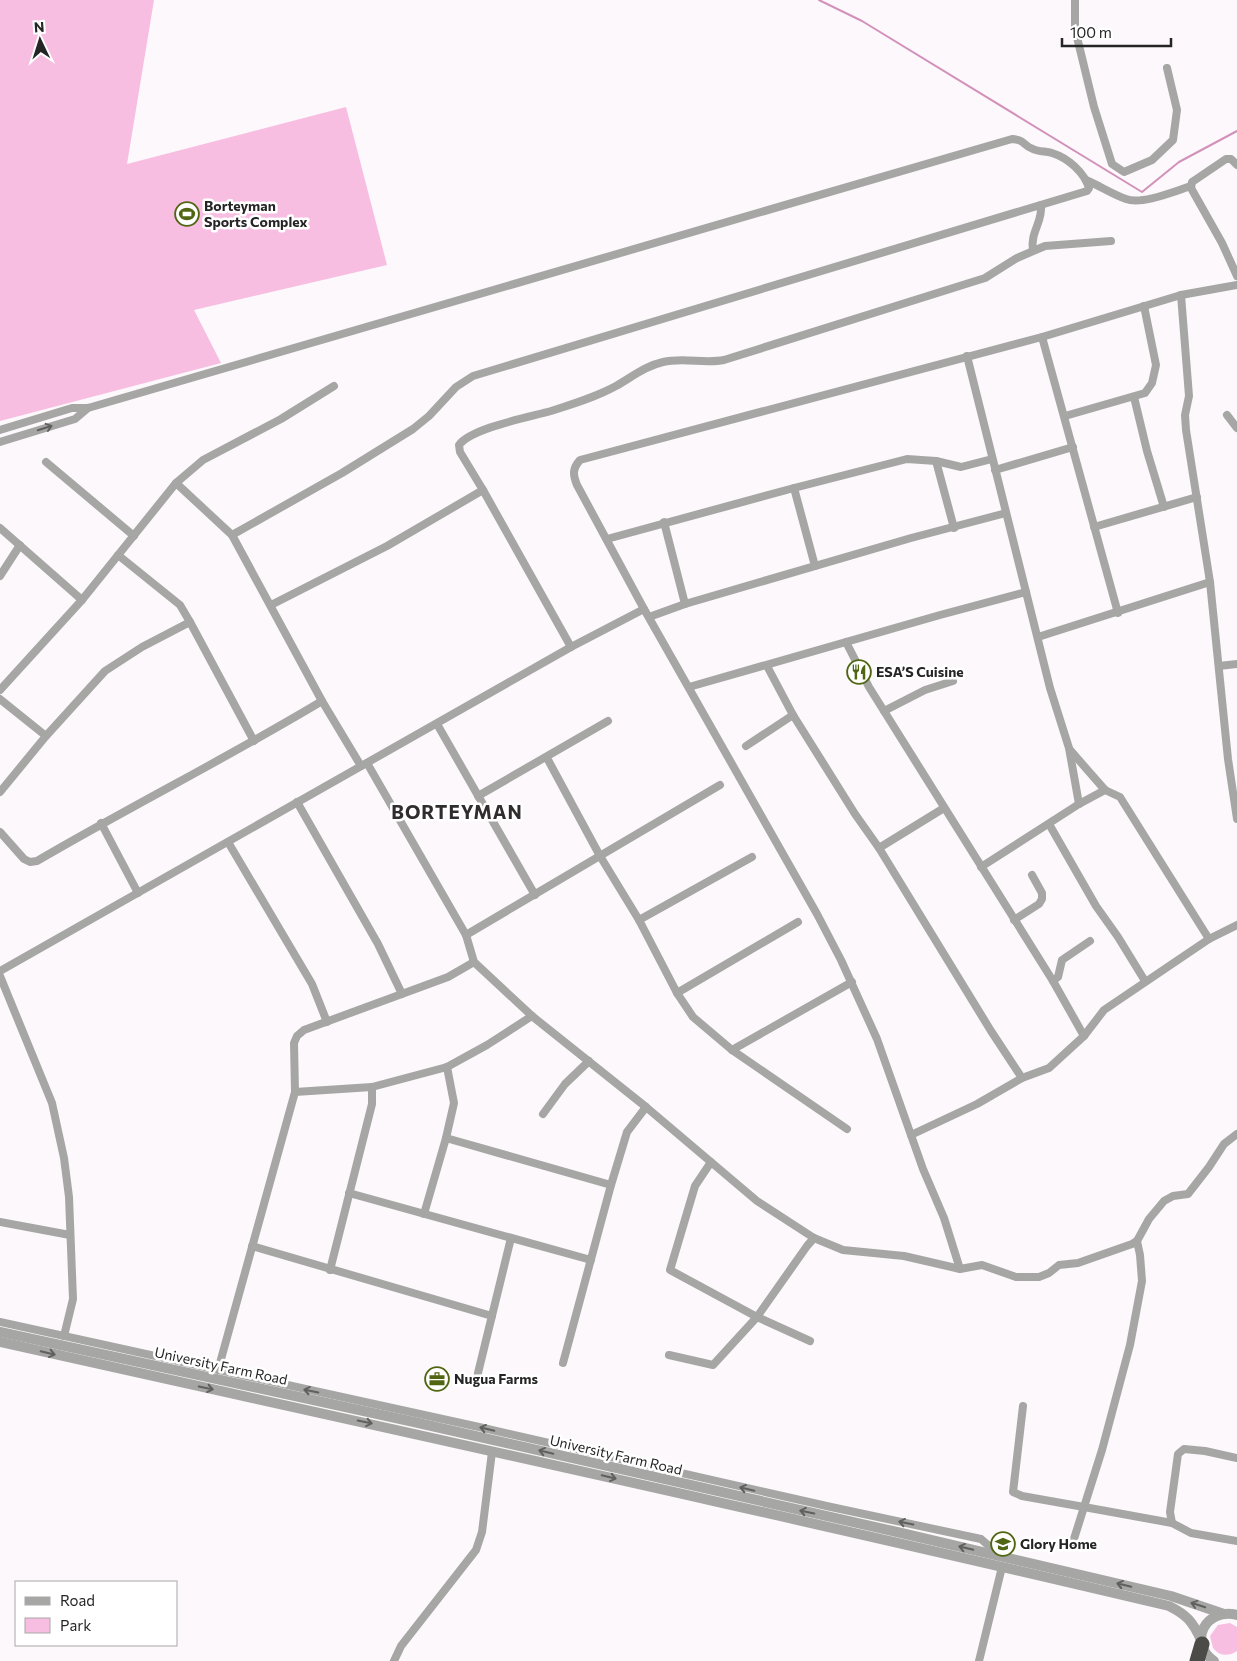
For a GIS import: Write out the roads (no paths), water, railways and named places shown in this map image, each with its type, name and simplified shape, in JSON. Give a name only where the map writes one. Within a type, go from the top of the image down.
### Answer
[{"type":"highway","points":[[1197,1661],[1201,1642]]},
{"type":"street","points":[[1075,0],[1076,29],[1094,107],[1112,164],[1124,172],[1152,160],[1173,140],[1177,110],[1167,68]]},
{"type":"street","points":[[0,430],[72,408],[88,408],[1012,139],[1021,140],[1035,150],[1053,153],[1064,159],[1078,170],[1086,180],[1089,188],[1087,191],[472,376],[456,387],[413,430],[232,536]]},
{"type":"street","points":[[1086,180],[1102,186],[1127,200],[1134,201],[1166,195],[1191,186],[1195,180],[1226,159],[1231,159],[1237,165]]},
{"type":"street","points":[[1191,186],[1192,192],[1218,236],[1237,276]]},
{"type":"street","points":[[1033,250],[1033,234],[1040,219],[1041,204]]},
{"type":"street","points":[[571,647],[459,449],[462,441],[487,429],[578,403],[615,387],[644,368],[654,364],[679,360],[707,363],[724,360],[976,281],[990,276],[1033,250],[1061,244],[1111,241]]},
{"type":"street","points":[[960,1269],[944,1218],[923,1169],[877,1039],[852,982],[818,914],[644,609],[573,476],[574,467],[580,460],[1042,337],[1181,294],[1237,285]]},
{"type":"street","points":[[1181,294],[1189,396],[1184,420],[1210,582],[1228,759],[1235,781],[1237,819]]},
{"type":"street","points":[[1064,416],[1145,393],[1152,383],[1156,364],[1144,306]]},
{"type":"street","points":[[1042,337],[1118,613]]},
{"type":"street","points":[[967,356],[1050,688],[1069,748],[1079,804]]},
{"type":"street","points":[[0,690],[82,600],[176,483],[203,460],[281,419],[334,386]]},
{"type":"street","points":[[1134,397],[1147,451],[1164,507]]},
{"type":"street","points":[[0,442],[75,419],[88,408]]},
{"type":"street","points":[[1227,415],[1237,428]]},
{"type":"street","points":[[995,470],[1073,447]]},
{"type":"street","points":[[607,539],[664,522],[906,460],[936,461],[961,467],[992,460]]},
{"type":"street","points":[[936,461],[954,528]]},
{"type":"street","points":[[46,462],[134,536]]},
{"type":"street","points":[[176,483],[232,536],[322,701],[364,764],[466,935],[474,962],[532,1016],[646,1107],[757,1201],[814,1238],[844,1250],[904,1256],[960,1269],[982,1265],[1016,1277],[1039,1277],[1049,1273],[1059,1265],[1078,1263],[1126,1247],[1137,1241],[1157,1207],[1173,1196],[1188,1194],[1224,1144],[1237,1134]]},
{"type":"street","points":[[794,488],[815,566]]},
{"type":"street","points":[[271,605],[387,546],[483,490]]},
{"type":"street","points":[[1094,527],[1197,497]]},
{"type":"street","points":[[649,617],[685,604],[911,538],[1006,513]]},
{"type":"street","points":[[664,522],[685,604]]},
{"type":"street","points":[[0,528],[82,600]]},
{"type":"street","points":[[0,576],[20,545]]},
{"type":"street","points":[[118,554],[180,605],[254,741]]},
{"type":"street","points":[[1038,637],[1118,613],[1210,582]]},
{"type":"street","points":[[689,686],[1026,592]]},
{"type":"street","points":[[0,971],[571,647],[644,609]]},
{"type":"street","points":[[0,792],[46,736],[105,671],[142,647],[190,622]]},
{"type":"street","points":[[846,642],[869,687],[982,867],[1084,1036]]},
{"type":"street","points":[[1219,666],[1237,664]]},
{"type":"street","points":[[766,666],[793,715],[854,814],[879,848],[986,1023],[1022,1078]]},
{"type":"street","points":[[884,711],[924,690],[953,681]]},
{"type":"street","points":[[0,699],[46,736]]},
{"type":"street","points":[[0,832],[24,859],[30,862],[37,861],[101,823],[254,741],[322,701]]},
{"type":"street","points":[[746,746],[793,715]]},
{"type":"street","points":[[478,796],[547,758],[608,721]]},
{"type":"street","points":[[437,724],[536,895]]},
{"type":"street","points":[[1069,748],[1105,790],[1120,797],[1209,939]]},
{"type":"street","points":[[547,758],[600,856],[639,920],[677,993],[693,1017],[732,1050],[847,1129]]},
{"type":"street","points":[[466,935],[720,785]]},
{"type":"street","points":[[982,867],[1079,804],[1105,790]]},
{"type":"street","points":[[297,802],[378,944],[402,994]]},
{"type":"street","points":[[879,848],[944,808]]},
{"type":"street","points":[[101,823],[138,893]]},
{"type":"street","points":[[1048,824],[1096,906],[1145,981]]},
{"type":"street","points":[[228,842],[312,984],[327,1022]]},
{"type":"street","points":[[639,920],[752,858]]},
{"type":"street","points":[[1014,920],[1039,904],[1042,899],[1042,893],[1032,875]]},
{"type":"street","points":[[677,993],[798,922]]},
{"type":"street","points":[[911,1135],[977,1104],[1022,1078],[1049,1068],[1084,1036],[1104,1010],[1209,939],[1237,925]]},
{"type":"street","points":[[1052,981],[1058,977],[1062,960],[1090,941]]},
{"type":"street","points":[[218,1370],[295,1092],[294,1043],[297,1036],[304,1030],[448,976],[474,962]]},
{"type":"street","points":[[0,976],[52,1104],[64,1158],[69,1197],[73,1299],[64,1336]]},
{"type":"street","points":[[732,1050],[852,982]]},
{"type":"street","points":[[295,1092],[372,1087],[447,1067],[487,1045],[532,1016]]},
{"type":"street","points":[[543,1114],[565,1084],[589,1061]]},
{"type":"street","points":[[424,1214],[446,1138],[454,1102],[447,1067]]},
{"type":"street","points":[[330,1270],[372,1104],[372,1087]]},
{"type":"street","points":[[563,1363],[627,1132],[646,1107]]},
{"type":"street","points":[[446,1138],[611,1185]]},
{"type":"street","points":[[712,1162],[695,1186],[670,1270],[757,1317],[810,1341]]},
{"type":"street","points":[[349,1193],[591,1260]]},
{"type":"street","points":[[0,1222],[70,1235]]},
{"type":"street","points":[[478,1373],[511,1238]]},
{"type":"street","points":[[669,1355],[713,1365],[757,1317],[814,1238]]},
{"type":"street","points":[[1073,1542],[1102,1450],[1130,1345],[1142,1281],[1137,1241]]},
{"type":"street","points":[[252,1246],[492,1316]]},
{"type":"street","points":[[0,1322],[981,1539],[1000,1556]]},
{"type":"street","name":"University Farm Road","points":[[0,1332],[414,1422],[1000,1556],[1171,1596],[1224,1614],[1237,1615]]},
{"type":"street","name":"University Farm Road","points":[[0,1342],[1169,1606],[1183,1613],[1194,1625],[1206,1655],[1214,1661]]},
{"type":"street","points":[[1024,1406],[1013,1492],[1022,1496],[1172,1523],[1191,1533],[1237,1541]]},
{"type":"street","points":[[1172,1523],[1170,1512],[1178,1454],[1184,1449],[1205,1451],[1237,1458]]},
{"type":"street","points":[[394,1661],[401,1646],[476,1550],[482,1532],[492,1452]]},
{"type":"street","points":[[979,1661],[1002,1567]]},
{"type":"street","points":[[1201,1642],[1203,1630],[1208,1622],[1215,1616],[1224,1614]]},
{"type":"waterway","points":[[819,0],[862,21],[1142,192],[1179,162],[1237,131]]},
{"type":"place","name":"Borteyman Sports Complex","points":[[187,214]]},
{"type":"place","name":"ESA’S Cuisine","points":[[859,672]]},
{"type":"place","name":"Nugua Farms","points":[[437,1379]]},
{"type":"place","name":"Glory Home","points":[[1003,1544]]},
{"type":"district","name":"BORTEYMAN","points":[[457,812]]}]
